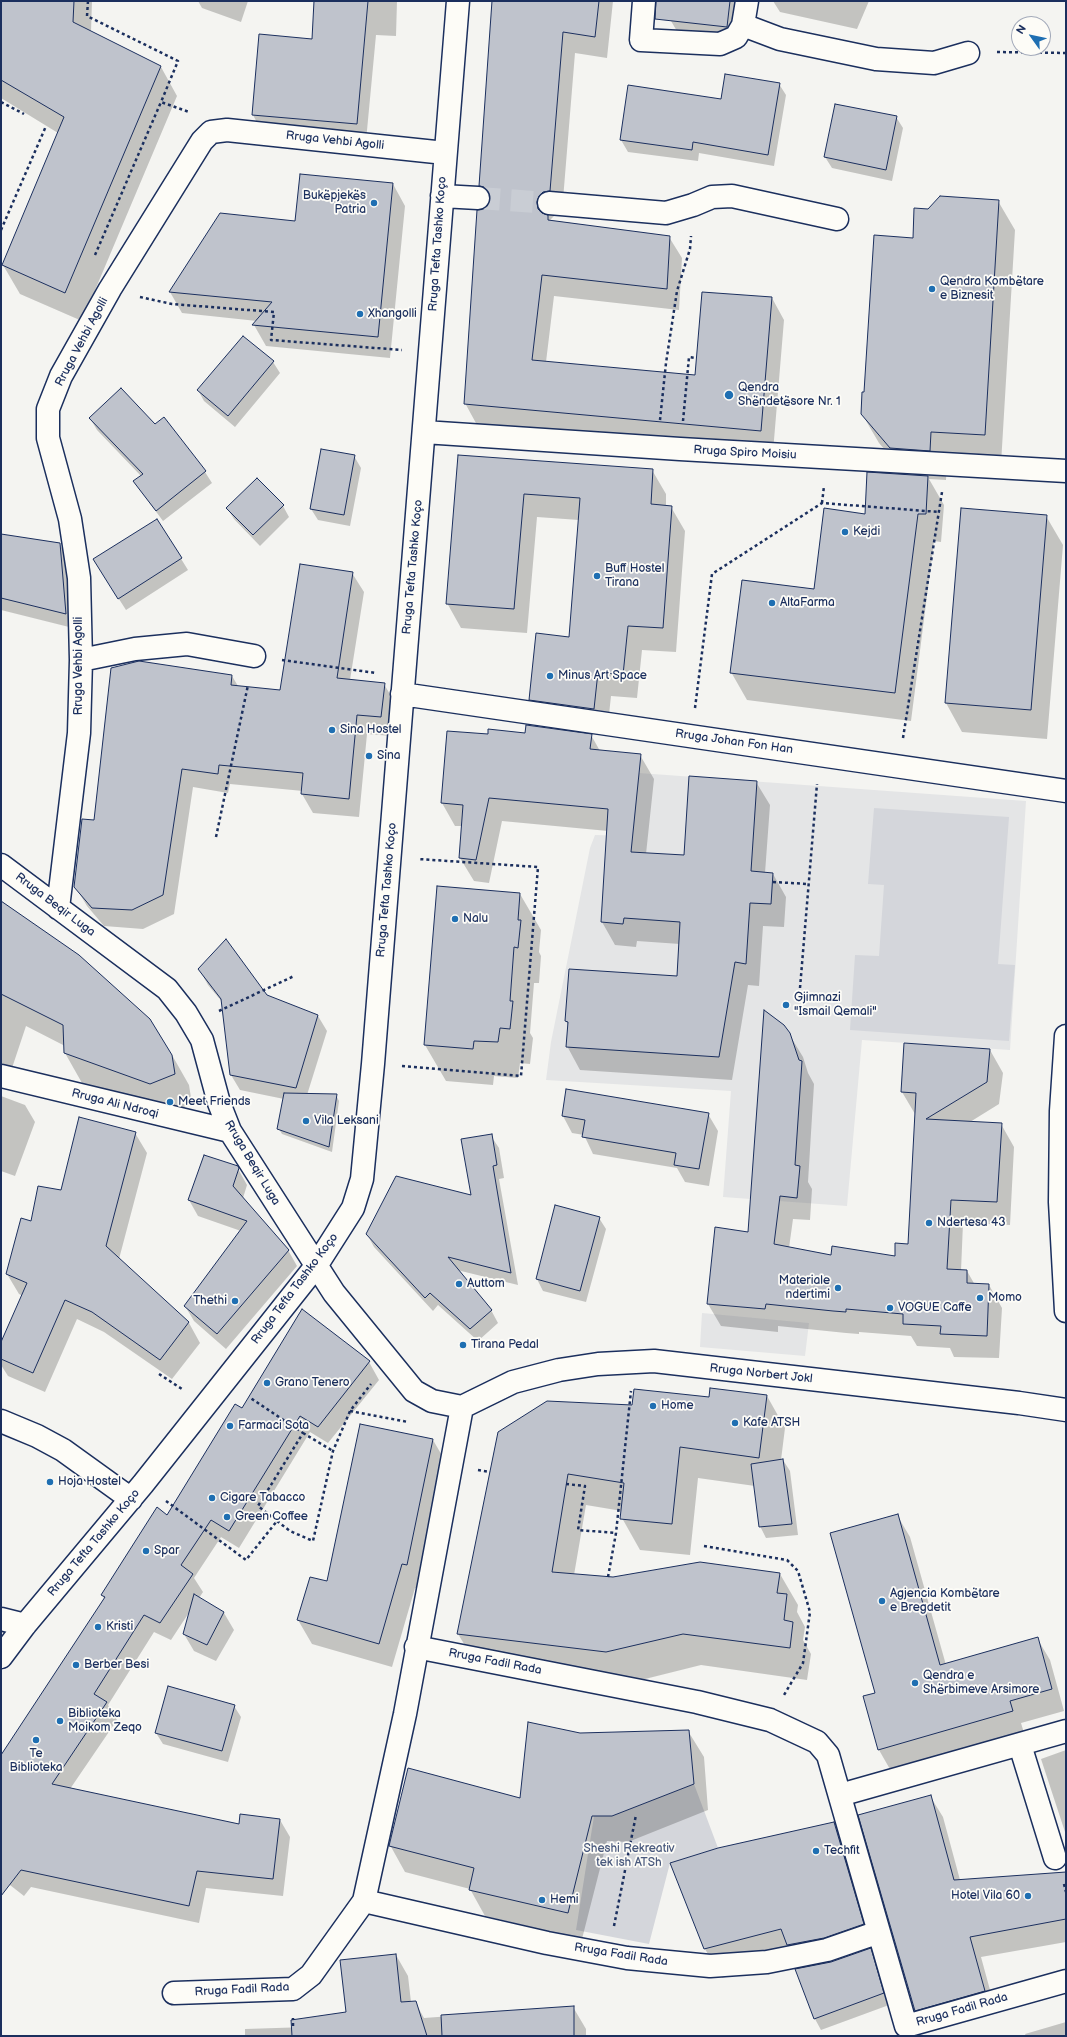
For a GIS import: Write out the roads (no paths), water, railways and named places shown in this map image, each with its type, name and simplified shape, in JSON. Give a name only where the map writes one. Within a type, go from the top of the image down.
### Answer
[{"type":"street","name":"Rruga Tefta Tashko Koço","points":[[1,1657],[26,1624],[131,1499],[316,1266],[353,1208],[362,1179],[390,857],[458,1]]},
{"type":"street","points":[[644,1],[641,40],[720,44],[736,37],[743,25],[747,1]]},
{"type":"street","points":[[743,25],[780,39],[876,59],[934,63],[968,54]]},
{"type":"street","name":"Rruga Vehbi Agolli","points":[[58,908],[79,733],[81,660],[79,578],[70,519],[48,438],[48,409],[61,376],[110,289],[202,141],[211,132],[227,130],[445,153]]},
{"type":"street","points":[[442,196],[478,198]]},
{"type":"street","points":[[549,203],[666,213],[693,205],[712,197],[732,196],[837,219]]},
{"type":"street","name":"Rruga Spiro Moisiu","points":[[424,432],[657,448],[1066,471]]},
{"type":"street","points":[[81,660],[135,649],[187,644],[254,656]]},
{"type":"street","name":"Rruga Johan Fon Han","points":[[403,686],[692,736],[1066,791]]},
{"type":"street","name":"Rruga Beqir Luga","points":[[1,865],[167,989],[193,1023],[202,1040],[219,1103],[230,1131],[334,1294],[414,1391],[432,1401],[462,1407]]},
{"type":"street","points":[[1066,1036],[1061,1111],[1060,1202],[1066,1311]]},
{"type":"street","name":"Rruga Ali Ndroqi","points":[[1,1076],[230,1131]]},
{"type":"street","name":"Rruga Norbert Jokl","points":[[462,1407],[513,1382],[559,1370],[598,1364],[654,1361],[1012,1402],[1066,1410]]},
{"type":"street","name":"Rruga Fadil Rada","points":[[174,1993],[292,1989],[311,1975],[364,1901],[405,1714],[416,1647],[462,1407]]},
{"type":"street","points":[[1,1421],[37,1436],[63,1450],[131,1499]]},
{"type":"street","points":[[1,1619],[26,1624]]},
{"type":"street","name":"Rruga Fadil Rada","points":[[416,1647],[691,1701],[770,1720],[817,1742],[828,1755],[906,2026],[1066,1980]]},
{"type":"street","points":[[840,1795],[1066,1731]]},
{"type":"street","points":[[1020,1745],[1056,1858]]},
{"type":"street","name":"Rruga Fadil Rada","points":[[364,1901],[547,1942],[609,1954],[710,1966],[767,1962],[828,1950],[879,1932]]},
{"type":"tunnel","points":[[478,198],[549,203]]},
{"type":"place","name":"Bukëpjekës Patria","points":[[374,203]]},
{"type":"place","name":"Qendra Kombëtare e Biznesit","points":[[932,289]]},
{"type":"place","name":"Xhangolli","points":[[360,314]]},
{"type":"place","name":"Qendra Shëndetësore Nr. 1","points":[[729,395]]},
{"type":"place","name":"Kejdi","points":[[845,532]]},
{"type":"place","name":"Buff Hostel Tirana","points":[[597,576]]},
{"type":"place","name":"AltaFarma","points":[[772,603]]},
{"type":"place","name":"Minus Art Space","points":[[550,676]]},
{"type":"place","name":"Sina Hostel","points":[[332,730]]},
{"type":"place","name":"Sina","points":[[369,756]]},
{"type":"place","name":"Nalu","points":[[455,919]]},
{"type":"place","name":"Gjimnazi \"Ismail Qemali\"","points":[[786,1005]]},
{"type":"place","name":"Meet Friends","points":[[170,1102]]},
{"type":"place","name":"Vila Leksani","points":[[306,1121]]},
{"type":"place","name":"Ndertesa 43","points":[[929,1223]]},
{"type":"place","name":"Auttom","points":[[459,1284]]},
{"type":"place","name":"Materiale ndertimi","points":[[838,1288]]},
{"type":"place","name":"Momo","points":[[980,1298]]},
{"type":"place","name":"Thethi","points":[[235,1301]]},
{"type":"place","name":"VOGUE Caffe","points":[[890,1308]]},
{"type":"place","name":"Tirana Pedal","points":[[463,1345]]},
{"type":"place","name":"Grano Tenero","points":[[267,1383]]},
{"type":"place","name":"Home","points":[[653,1406]]},
{"type":"place","name":"Kafe ATSH","points":[[735,1423]]},
{"type":"place","name":"Farmaci Sota","points":[[230,1426]]},
{"type":"place","name":"Hoja Hostel","points":[[50,1482]]},
{"type":"place","name":"Cigare Tabacco","points":[[212,1498]]},
{"type":"place","name":"Green Coffee","points":[[227,1517]]},
{"type":"place","name":"Spar","points":[[146,1551]]},
{"type":"place","name":"Agjencia Kombëtare e Bregdetit","points":[[882,1601]]},
{"type":"place","name":"Kristi","points":[[98,1627]]},
{"type":"place","name":"Berber Besi","points":[[76,1665]]},
{"type":"place","name":"Qendra e Shërbimeve Arsimore","points":[[915,1683]]},
{"type":"place","name":"Biblioteka Moikom Zeqo","points":[[60,1721]]},
{"type":"place","name":"Te Biblioteka","points":[[36,1740]]},
{"type":"place","name":"Techfit","points":[[816,1851]]},
{"type":"place","name":"Hotel Vila 60","points":[[1028,1896]]},
{"type":"place","name":"Hemi","points":[[542,1900]]},
{"type":"park label","name":"Sheshi Rekreativ tek ish ATSh","points":[[629,1856]]}]
